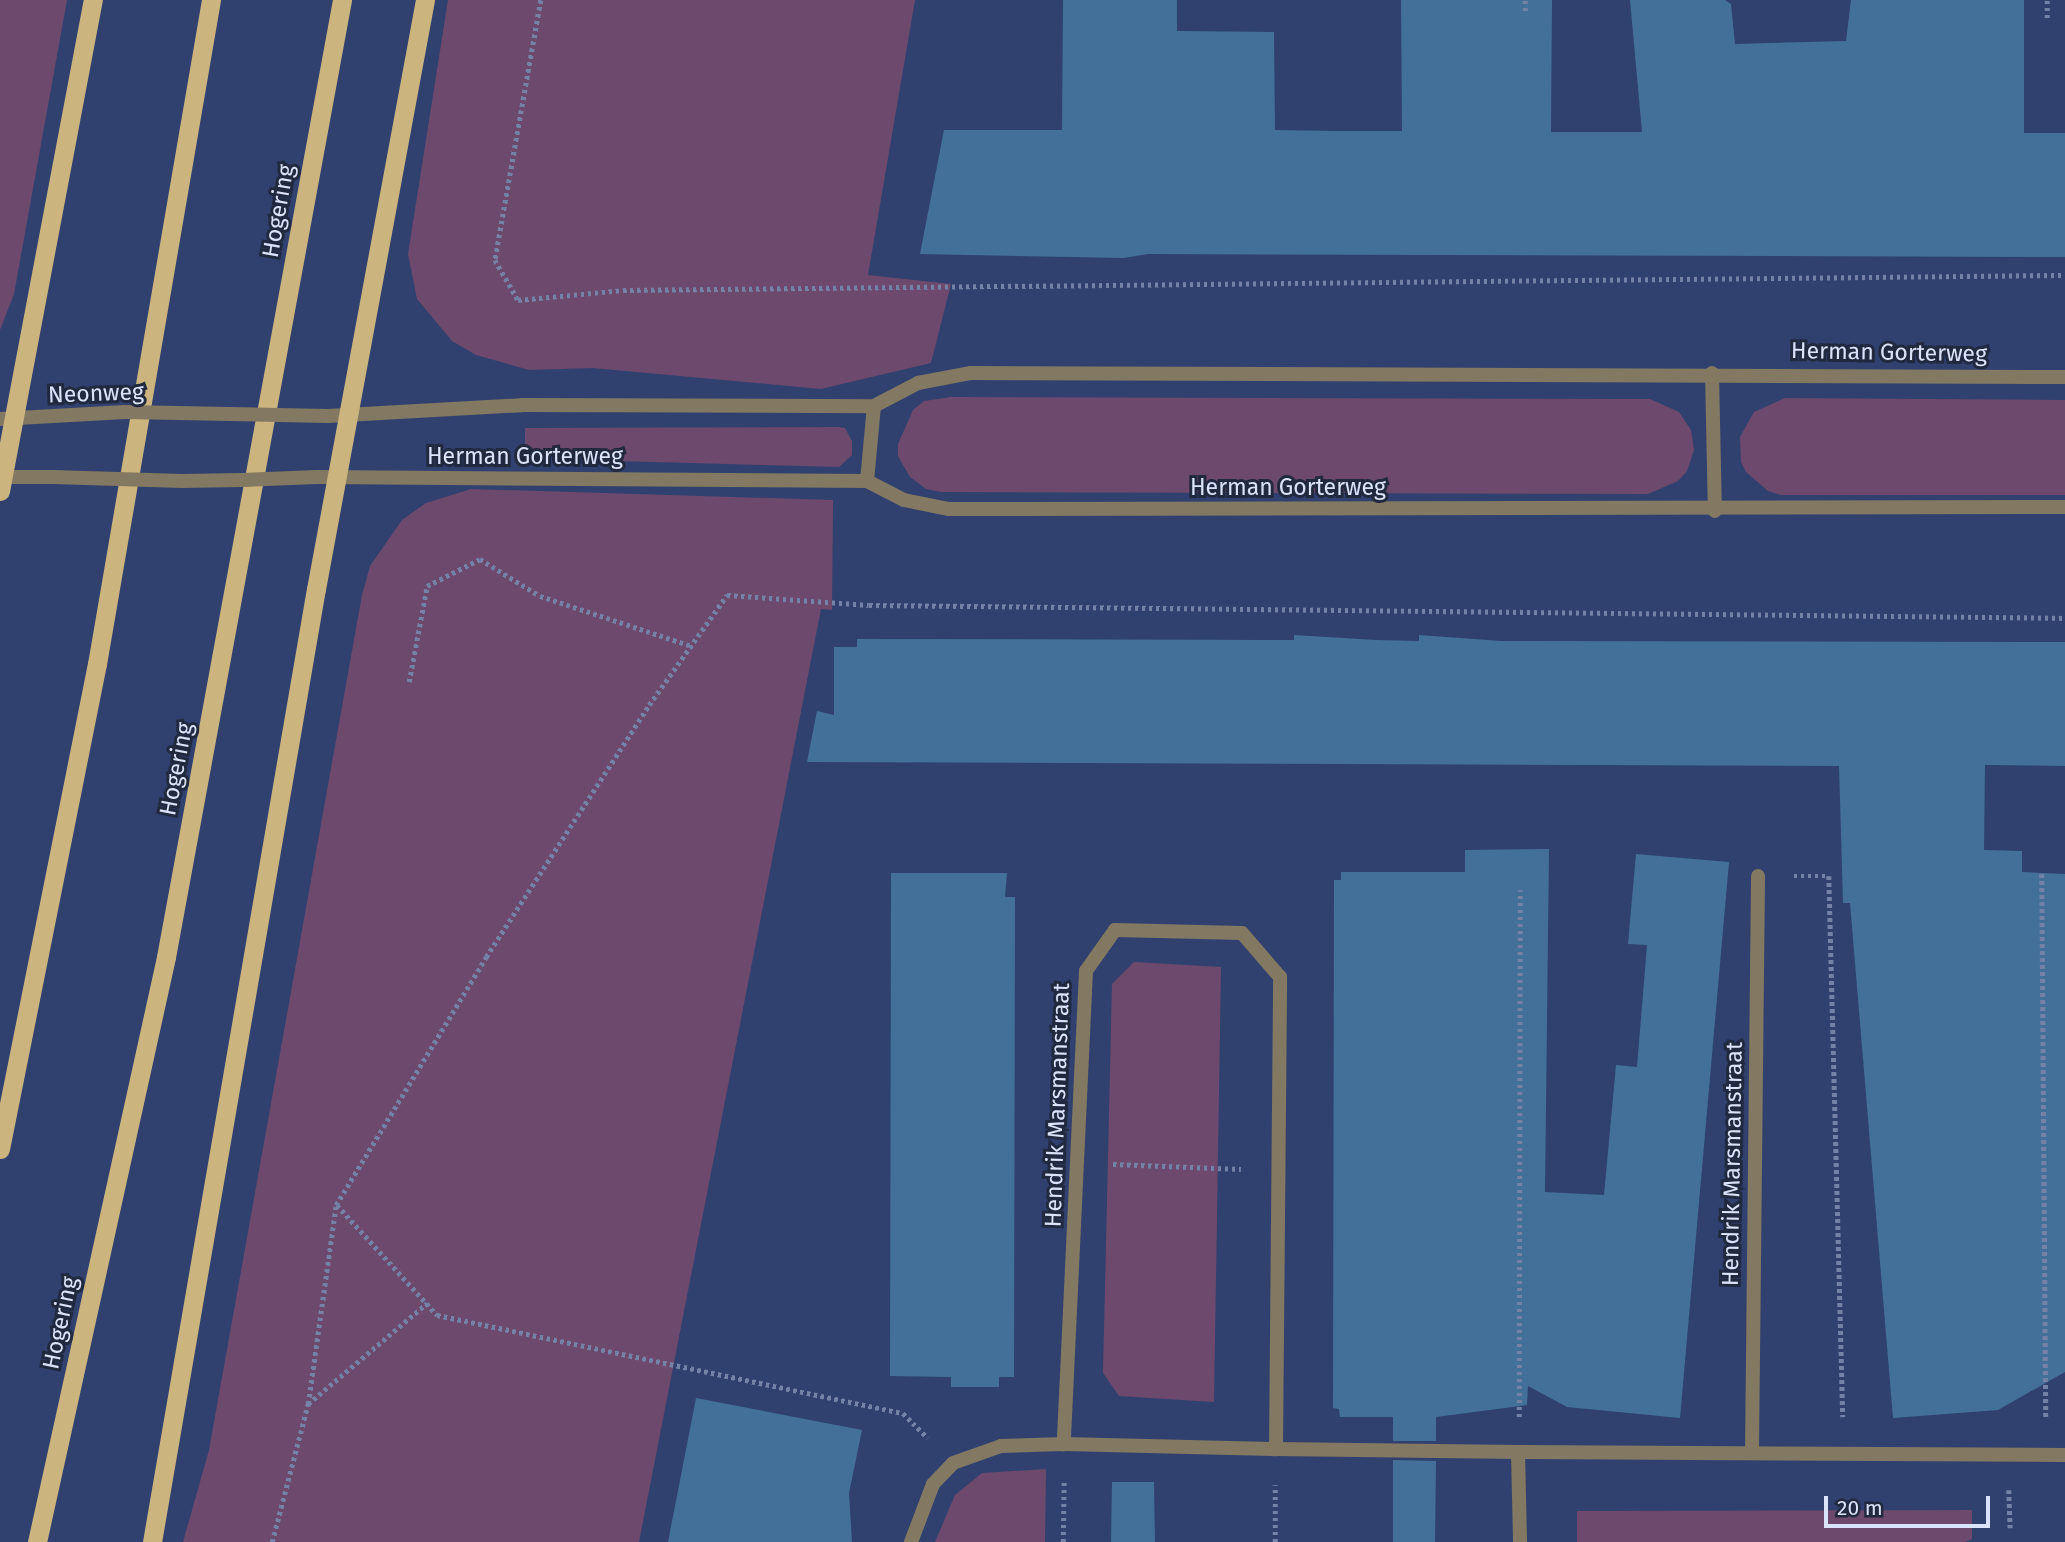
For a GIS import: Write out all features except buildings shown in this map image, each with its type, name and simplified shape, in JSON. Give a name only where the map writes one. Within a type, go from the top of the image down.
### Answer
[{"type":"highway","points":[[1,482],[5,419],[36,306],[93,0]]},
{"type":"highway","points":[[0,1149],[97,664],[211,0]]},
{"type":"highway","name":"Hogering","points":[[37,1542],[166,957],[342,0]]},
{"type":"highway","points":[[152,1542],[327,477],[425,0]]},
{"type":"street","name":"Herman Gorterweg","points":[[195,414],[338,415],[522,405],[874,406],[918,383],[971,373],[1712,373],[2065,377]]},
{"type":"street","points":[[1712,373],[1715,511]]},
{"type":"street","points":[[867,481],[874,406]]},
{"type":"street","name":"Neonweg","points":[[5,419],[195,414]]},
{"type":"street","name":"Herman Gorterweg","points":[[1,482],[53,477],[183,481],[327,477],[867,481],[904,500],[949,509],[1715,511],[2065,508]]},
{"type":"street","name":"Hendrik Marsmanstraat","points":[[1752,1451],[1758,876]]},
{"type":"street","name":"Hendrik Marsmanstraat","points":[[1064,1444],[1086,971],[1115,930],[1242,933],[1280,977],[1276,1449]]},
{"type":"street","points":[[911,1542],[933,1483],[953,1463],[1000,1446],[1064,1444],[1518,1452],[1752,1451],[2065,1455]]},
{"type":"street","points":[[1518,1452],[1520,1542]]},
{"type":"path","points":[[541,0],[495,260],[518,300],[623,290],[2065,275]]},
{"type":"path","points":[[1525,0],[1525,11]]},
{"type":"path","points":[[2047,0],[2047,18]]},
{"type":"path","points":[[409,681],[427,586],[480,559],[540,596],[689,645]]},
{"type":"path","points":[[272,1542],[308,1404],[336,1205],[412,1075],[689,645],[727,595],[869,605],[2065,618]]},
{"type":"path","points":[[2042,874],[2046,1455]]},
{"type":"path","points":[[1758,876],[1829,876],[1844,1452]]},
{"type":"path","points":[[1518,1452],[1520,890]]},
{"type":"path","points":[[1077,1163],[1279,1170]]},
{"type":"path","points":[[336,1205],[438,1315],[903,1413],[953,1463]]},
{"type":"path","points":[[308,1404],[427,1303]]},
{"type":"path","points":[[1063,1542],[1064,1444]]},
{"type":"path","points":[[1275,1542],[1276,1449]]},
{"type":"shaded area","points":[[0,0],[67,0],[14,294],[0,330]]},
{"type":"shaded area","points":[[448,0],[915,0],[868,275],[951,284],[931,363],[821,389],[593,368],[529,370],[476,355],[452,341],[417,299],[408,254]]},
{"type":"shaded area","points":[[951,397],[1650,399],[1679,412],[1691,430],[1694,450],[1687,471],[1678,481],[1648,494],[941,492],[926,489],[910,477],[898,456],[898,444],[913,410],[924,401]]},
{"type":"shaded area","points":[[1785,398],[2065,400],[2065,495],[1781,495],[1768,491],[1746,472],[1741,462],[1740,437],[1754,412]]},
{"type":"shaded area","points":[[525,428],[845,428],[852,441],[852,455],[839,467],[615,461],[525,448]]},
{"type":"shaded area","points":[[471,489],[833,500],[832,610],[821,609],[639,1542],[183,1542],[209,1450],[362,595],[370,566],[402,520],[426,503]]},
{"type":"shaded area","points":[[1134,962],[1221,967],[1214,1402],[1119,1396],[1103,1373],[1112,984]]},
{"type":"shaded area","points":[[1046,1469],[1045,1542],[935,1542],[955,1495],[982,1473]]},
{"type":"shaded area","points":[[1972,1510],[1972,1539],[1965,1542],[1577,1542],[1577,1511]]}]
